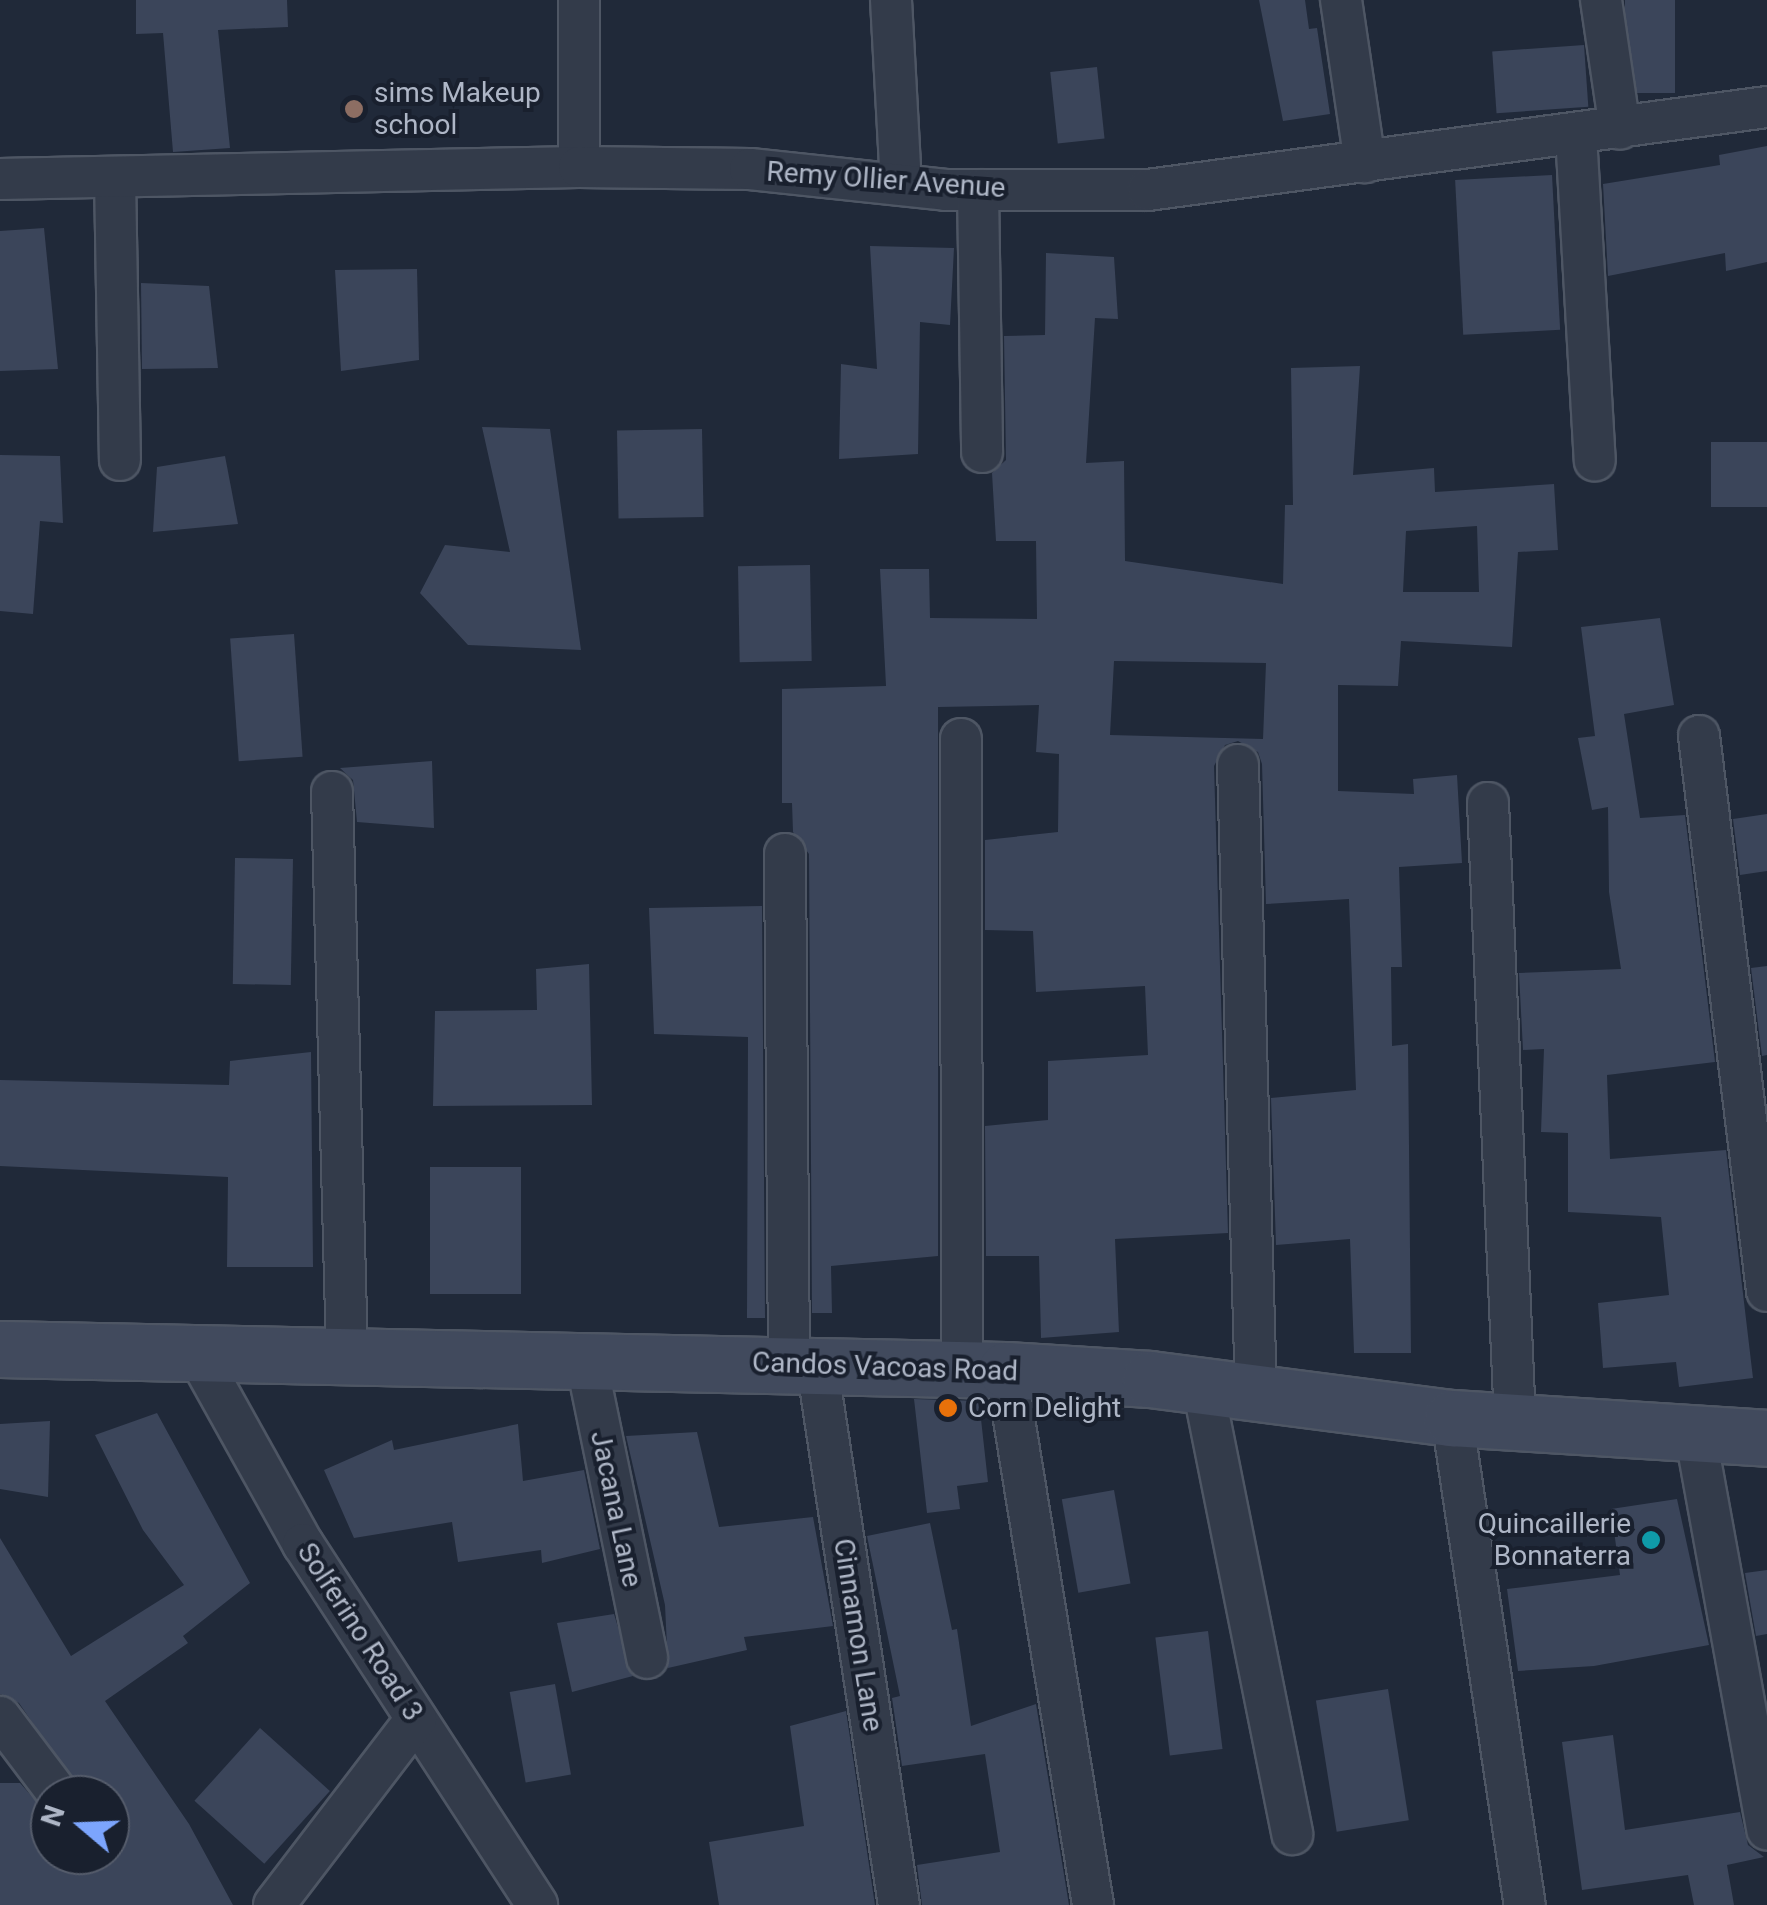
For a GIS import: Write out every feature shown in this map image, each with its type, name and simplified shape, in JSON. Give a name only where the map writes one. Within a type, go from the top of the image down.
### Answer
[{"type":"main road","name":"Candos Vacoas Road","points":[[0,1349],[984,1369],[1203,1386],[1452,1418],[1767,1438]]},
{"type":"street","points":[[579,0],[579,167]]},
{"type":"street","points":[[891,0],[901,185]]},
{"type":"street","points":[[1340,0],[1365,162]]},
{"type":"street","points":[[1601,0],[1620,129]]},
{"type":"street","name":"Remy Ollier Avenue","points":[[0,180],[579,167],[750,169],[978,190],[1148,190],[1576,135],[1767,106]]},
{"type":"street","points":[[1576,135],[1595,460]]},
{"type":"street","points":[[115,177],[120,460]]},
{"type":"street","points":[[978,190],[982,452]]},
{"type":"street","points":[[1698,736],[1767,1290]]},
{"type":"street","points":[[962,739],[984,1369],[1094,1905]]},
{"type":"street","points":[[1238,764],[1256,1394]]},
{"type":"street","points":[[332,792],[347,1354]]},
{"type":"street","points":[[1488,804],[1516,1421]]},
{"type":"street","name":"Cinnamon Lane","points":[[785,854],[803,1364],[899,1905]]},
{"type":"street","name":"Solferino Road 3","points":[[196,1352],[303,1544],[537,1905]]},
{"type":"street","name":"Jacana Lane","points":[[586,1360],[647,1658]]},
{"type":"street","points":[[1203,1386],[1292,1834]]},
{"type":"street","points":[[1452,1418],[1525,1905]]},
{"type":"street","points":[[1695,1432],[1767,1830]]},
{"type":"street","points":[[0,1717],[44,1775]]},
{"type":"street","points":[[274,1905],[416,1719]]},
{"type":"building","points":[[136,0],[287,0],[288,27],[218,30],[230,148],[173,152],[163,33],[136,34]]},
{"type":"building","points":[[1259,0],[1305,0],[1309,29],[1317,28],[1330,114],[1283,121]]},
{"type":"building","points":[[1625,0],[1675,0],[1675,93],[1625,93]]},
{"type":"building","points":[[1584,45],[1588,107],[1497,113],[1492,51]]},
{"type":"building","points":[[1097,67],[1105,139],[1058,144],[1050,72]]},
{"type":"building","points":[[1767,146],[1767,262],[1726,271],[1725,253],[1608,276],[1603,184],[1720,165],[1719,155]]},
{"type":"building","points":[[1552,175],[1560,330],[1463,335],[1455,180]]},
{"type":"building","points":[[44,228],[58,369],[0,371],[0,231]]},
{"type":"building","points":[[870,246],[954,248],[950,325],[920,322],[918,454],[839,459],[841,364],[877,369]]},
{"type":"building","points":[[1046,253],[1114,257],[1118,319],[1095,318],[1086,463],[1124,461],[1125,561],[1283,584],[1285,505],[1293,505],[1291,368],[1360,366],[1353,475],[1434,468],[1435,492],[1554,484],[1558,550],[1518,552],[1512,647],[1401,641],[1398,686],[1338,685],[1338,791],[1414,794],[1413,779],[1457,775],[1462,863],[1399,867],[1402,967],[1391,967],[1392,1046],[1408,1044],[1411,1353],[1354,1353],[1350,1239],[1276,1245],[1271,1098],[1356,1090],[1349,899],[1266,904],[1262,764],[1258,752],[1238,741],[1225,745],[1214,766],[1228,1233],[1115,1239],[1119,1332],[1041,1338],[1039,1256],[986,1256],[985,1126],[1048,1120],[1048,1061],[1148,1055],[1145,986],[1036,992],[1033,931],[985,930],[985,840],[1058,832],[1059,754],[1036,752],[1039,705],[938,707],[938,1256],[831,1266],[832,1313],[812,1313],[809,854],[793,832],[792,803],[782,803],[782,689],[886,686],[880,569],[929,569],[930,618],[1037,619],[1036,541],[996,541],[992,473],[1006,460],[1004,336],[1045,335]],"holes":[[[1477,526],[1479,592],[1403,592],[1406,531]],[[1114,661],[1266,663],[1263,739],[1110,735]]]},
{"type":"building","points":[[417,269],[419,360],[341,371],[335,270]]},
{"type":"building","points":[[141,283],[209,286],[218,368],[142,369]]},
{"type":"building","points":[[482,427],[550,429],[581,650],[468,645],[420,593],[445,545],[510,552]]},
{"type":"building","points":[[702,429],[704,517],[619,518],[617,430]]},
{"type":"building","points":[[1711,442],[1767,442],[1767,507],[1711,507]]},
{"type":"building","points":[[0,455],[60,456],[63,523],[40,521],[33,614],[0,611]]},
{"type":"building","points":[[225,456],[238,524],[153,532],[157,467]]},
{"type":"building","points":[[810,565],[812,661],[740,662],[738,566]]},
{"type":"building","points":[[1660,618],[1674,705],[1624,714],[1640,818],[1685,815],[1715,1062],[1607,1075],[1610,1159],[1726,1150],[1753,1378],[1679,1387],[1676,1362],[1603,1368],[1598,1303],[1669,1295],[1661,1217],[1568,1212],[1568,1133],[1541,1132],[1544,1049],[1523,1050],[1519,973],[1621,969],[1609,892],[1608,807],[1592,810],[1578,738],[1595,736],[1581,627]]},
{"type":"building","points":[[294,634],[303,757],[239,761],[230,638]]},
{"type":"building","points":[[432,761],[434,828],[357,822],[353,780],[340,768]]},
{"type":"building","points":[[1767,814],[1767,871],[1740,875],[1733,819]]},
{"type":"building","points":[[235,858],[293,859],[291,985],[233,984]]},
{"type":"building","points":[[762,906],[765,1318],[747,1318],[748,1037],[654,1034],[649,908]]},
{"type":"building","points":[[589,964],[592,1105],[433,1106],[435,1011],[537,1010],[536,969]]},
{"type":"building","points":[[1767,966],[1767,1055],[1762,1056],[1751,968]]},
{"type":"building","points":[[311,1052],[313,1267],[227,1267],[228,1177],[0,1166],[0,1080],[229,1085],[230,1061]]},
{"type":"building","points":[[430,1167],[521,1167],[521,1294],[430,1294]]},
{"type":"building","points":[[914,1399],[979,1401],[988,1482],[957,1486],[960,1509],[927,1513]]},
{"type":"building","points":[[157,1413],[250,1583],[183,1636],[188,1643],[105,1701],[189,1824],[233,1905],[0,1905],[0,1783],[20,1783],[30,1794],[30,1875],[130,1875],[130,1775],[68,1775],[19,1703],[0,1694],[0,1538],[71,1656],[184,1585],[143,1530],[95,1435]]},
{"type":"building","points":[[50,1421],[48,1497],[0,1489],[0,1424]]},
{"type":"building","points":[[518,1424],[523,1481],[584,1470],[600,1549],[542,1563],[541,1550],[458,1562],[452,1522],[354,1538],[324,1470],[392,1440],[394,1450]]},
{"type":"building","points":[[697,1432],[719,1527],[813,1517],[833,1626],[744,1637],[747,1650],[668,1668],[665,1605],[626,1436]]},
{"type":"building","points":[[1114,1490],[1130,1584],[1078,1593],[1062,1499]]},
{"type":"building","points":[[1677,1499],[1709,1645],[1594,1666],[1518,1671],[1507,1589],[1620,1575],[1611,1509]]},
{"type":"building","points":[[930,1523],[952,1630],[957,1629],[971,1726],[1036,1704],[1069,1905],[922,1905],[917,1865],[1000,1852],[985,1754],[902,1766],[892,1698],[900,1696],[867,1536]]},
{"type":"building","points":[[1767,1570],[1767,1634],[1756,1636],[1745,1573]]},
{"type":"building","points":[[614,1614],[633,1676],[572,1692],[557,1623]]},
{"type":"building","points":[[1208,1631],[1223,1749],[1170,1756],[1155,1637]]},
{"type":"building","points":[[555,1684],[571,1775],[526,1783],[510,1692]]},
{"type":"building","points":[[1388,1689],[1409,1820],[1337,1832],[1316,1700]]},
{"type":"building","points":[[846,1711],[875,1905],[719,1905],[709,1842],[804,1826],[790,1726]]},
{"type":"building","points":[[260,1728],[330,1791],[264,1864],[194,1801]]},
{"type":"building","points":[[1613,1735],[1625,1830],[1740,1812],[1748,1845],[1764,1857],[1727,1865],[1734,1905],[1694,1905],[1688,1875],[1582,1890],[1562,1742]]},
{"type":"place","name":"sims Makeup school","points":[[354,109]]},
{"type":"place","name":"Corn Delight","points":[[948,1408]]},
{"type":"place","name":"Quincaillerie Bonnaterra","points":[[1651,1540]]}]
